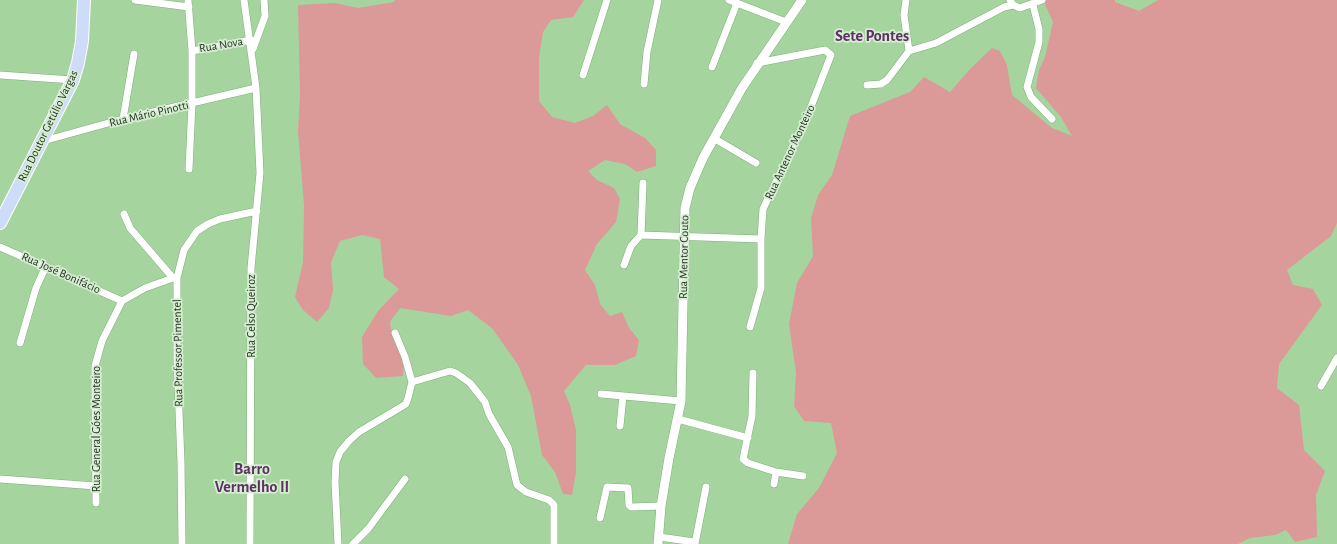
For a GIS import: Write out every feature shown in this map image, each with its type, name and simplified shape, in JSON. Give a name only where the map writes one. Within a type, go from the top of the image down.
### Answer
[{"type":"main road","name":"Rua Doutor Getúlio Vargas","points":[[0,224],[73,80],[82,41],[84,0]]},
{"type":"street","points":[[135,0],[188,3],[192,51],[192,103],[189,169]]},
{"type":"street","name":"Rua Celso Queiroz","points":[[244,0],[251,40],[256,88],[260,173],[251,268],[250,544]]},
{"type":"street","points":[[252,51],[265,16],[264,0]]},
{"type":"street","points":[[583,75],[608,0]]},
{"type":"street","points":[[644,84],[646,52],[658,0]]},
{"type":"street","points":[[729,0],[786,22]]},
{"type":"street","name":"Rua Mentor Couto","points":[[659,540],[661,506],[681,401],[684,338],[685,208],[690,188],[697,170],[758,63],[802,0]]},
{"type":"street","points":[[906,0],[904,15],[909,51]]},
{"type":"street","points":[[867,85],[881,84],[887,80],[909,51],[936,43],[1011,2],[1020,8],[1033,5],[1042,0]]},
{"type":"street","points":[[712,67],[737,3]]},
{"type":"street","points":[[1033,5],[1039,29],[1039,42],[1036,58],[1027,87],[1031,97],[1052,119]]},
{"type":"street","name":"Rua Nova","points":[[192,51],[251,40]]},
{"type":"street","name":"Rua Antenor Monteiro","points":[[750,327],[761,288],[761,239],[763,209],[807,117],[831,55],[825,50],[758,63]]},
{"type":"street","points":[[123,119],[134,54]]},
{"type":"street","points":[[0,75],[73,80]]},
{"type":"street","name":"Rua Mário Pinotti","points":[[42,141],[123,119],[256,88]]},
{"type":"street","points":[[715,139],[756,163]]},
{"type":"street","points":[[624,265],[631,246],[641,235],[643,183]]},
{"type":"street","name":"Rua Professor Pimentel","points":[[182,544],[175,278],[184,250],[197,230],[220,219],[257,210]]},
{"type":"street","points":[[122,301],[145,288],[175,278],[130,228],[124,214]]},
{"type":"street","points":[[641,235],[761,239]]},
{"type":"street","name":"Rua José Bonifácio","points":[[0,246],[122,301]]},
{"type":"street","points":[[20,343],[36,288],[46,266]]},
{"type":"street","name":"Rua General Góes Monteiro","points":[[96,503],[95,366],[102,341],[122,301]]},
{"type":"street","points":[[338,544],[335,482],[336,462],[340,452],[359,432],[406,404],[412,382],[405,356],[395,333]]},
{"type":"street","points":[[1321,386],[1337,358]]},
{"type":"street","points":[[412,382],[450,371],[456,373],[470,383],[485,402],[488,414],[508,447],[517,485],[526,492],[549,500],[554,505],[554,544]]},
{"type":"street","points":[[753,373],[753,403],[748,438],[743,455],[744,461],[776,472],[803,476]]},
{"type":"street","points":[[601,394],[681,401]]},
{"type":"street","points":[[620,426],[623,396]]},
{"type":"street","points":[[678,419],[748,438]]},
{"type":"street","points":[[774,484],[776,472]]},
{"type":"street","points":[[0,479],[96,486]]},
{"type":"street","points":[[353,544],[368,529],[405,479]]},
{"type":"street","points":[[600,518],[607,487],[628,488],[629,505],[631,507],[661,506]]},
{"type":"street","points":[[659,540],[695,543],[706,487]]},
{"type":"shaded area","points":[[395,0],[584,0],[573,17],[551,20],[543,32],[539,57],[539,101],[552,117],[575,123],[593,116],[607,105],[620,124],[645,138],[656,150],[656,166],[637,172],[625,164],[605,160],[588,171],[597,180],[614,188],[620,199],[616,222],[597,244],[585,270],[595,285],[600,304],[610,316],[622,312],[629,328],[639,340],[636,356],[615,365],[586,365],[564,391],[570,405],[576,430],[576,472],[572,495],[563,494],[555,472],[542,455],[531,396],[518,365],[492,328],[468,310],[451,316],[400,308],[390,322],[391,329],[404,358],[403,376],[376,378],[363,364],[362,337],[378,311],[399,289],[384,277],[380,239],[362,235],[340,241],[331,262],[333,290],[329,308],[317,322],[303,310],[295,297],[303,262],[304,205],[298,131],[300,95],[298,5],[335,3],[358,8],[394,2]]},
{"type":"shaded area","points":[[1043,0],[1115,0],[1115,2],[1139,11],[1158,0],[1337,0],[1337,223],[1331,236],[1287,270],[1293,285],[1313,289],[1322,305],[1279,364],[1277,388],[1299,405],[1304,450],[1325,471],[1316,495],[1317,537],[1295,542],[1286,530],[1275,535],[1250,538],[1238,544],[788,544],[797,514],[819,488],[837,453],[831,423],[804,421],[794,406],[796,373],[789,324],[797,283],[813,256],[811,218],[818,195],[832,175],[850,116],[910,92],[924,77],[950,92],[970,69],[992,48],[1000,51],[1007,65],[1012,95],[1052,128],[1072,136],[1061,117],[1036,88],[1039,70],[1045,57],[1053,22]]},
{"type":"district","name":"Sete Pontes","points":[[872,36]]},
{"type":"district","name":"Barro Vermelho II","points":[[252,478]]}]
